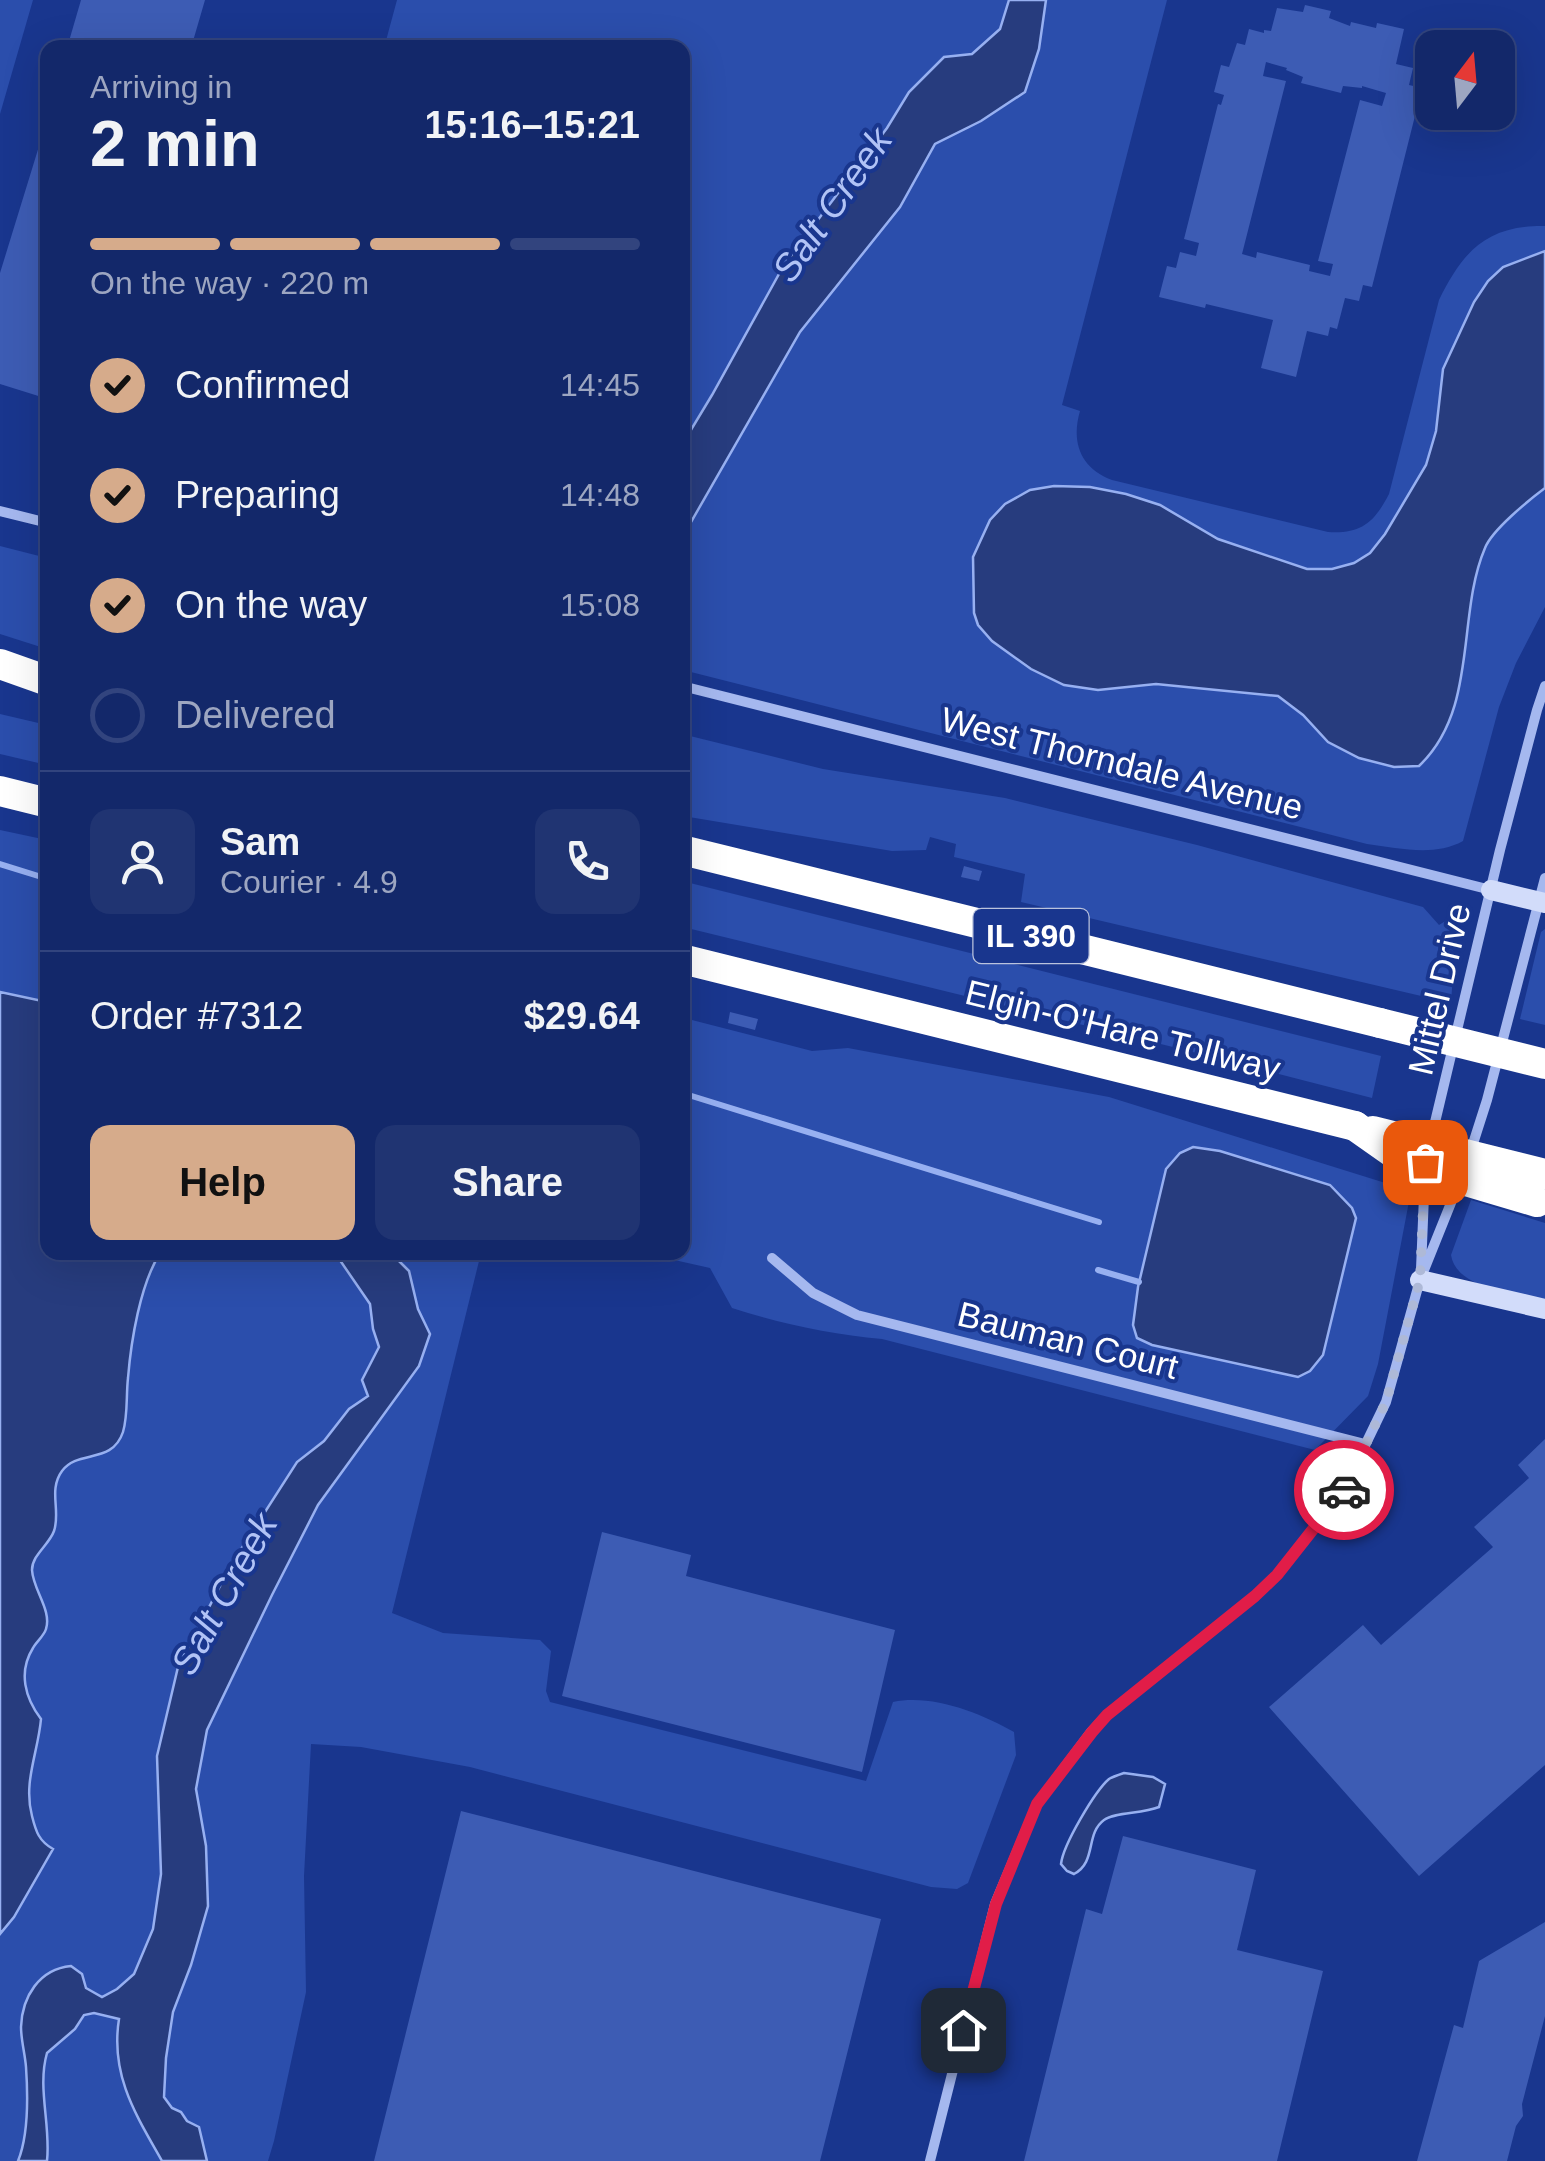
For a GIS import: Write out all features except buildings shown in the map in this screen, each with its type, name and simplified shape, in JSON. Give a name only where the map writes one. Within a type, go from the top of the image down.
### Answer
[{"type":"highway","points":[[0,664],[40,679]]},
{"type":"highway","points":[[0,678],[40,688]]},
{"type":"highway","points":[[0,792],[40,801]]},
{"type":"highway","name":"Elgin-O'Hare Tollway","points":[[690,852],[1545,1064]]},
{"type":"highway","name":"Elgin-O'Hare Tollway","points":[[690,961],[1355,1126],[1543,1189]]},
{"type":"main road","name":"West Thorndale Avenue","points":[[1491,890],[1542,902]]},
{"type":"main road","points":[[1420,1280],[1545,1310]]},
{"type":"street","points":[[0,511],[40,521]]},
{"type":"street","name":"Mittel Drive","points":[[1420,1280],[1425,1162],[1545,686]]},
{"type":"street","name":"West Thorndale Avenue","points":[[690,688],[1491,890]]},
{"type":"street","name":"Mittel Drive","points":[[930,2161],[996,1904],[1037,1804],[1107,1715],[1255,1596],[1277,1575],[1344,1490],[1386,1402],[1420,1280],[1458,1188],[1487,1100],[1542,902],[1545,878]]},
{"type":"street","name":"Bauman Court","points":[[772,1258],[813,1292],[857,1315],[1365,1444]]},
{"type":"shaded area","points":[[0,0],[33,0],[0,114]]},
{"type":"shaded area","points":[[397,0],[1009,0],[1001,29],[972,54],[944,58],[909,92],[887,128],[814,223],[690,431],[690,40],[386,40]]},
{"type":"shaded area","points":[[1047,0],[1167,0],[1062,405],[1080,411],[1078,443],[1085,461],[1112,480],[1328,532],[1365,525],[1389,494],[1439,300],[1448,283],[1468,255],[1492,236],[1507,230],[1545,226],[1545,607],[1499,707],[1463,841],[1428,850],[1367,844],[690,672],[690,524],[800,332],[900,207],[935,144],[981,121],[1025,92],[1039,49]]},
{"type":"shaded area","points":[[0,546],[40,556],[40,647],[0,634]]},
{"type":"shaded area","points":[[0,714],[40,723],[40,763],[0,754]]},
{"type":"shaded area","points":[[690,736],[823,769],[1005,798],[1423,907],[1439,925],[1447,920],[1450,930],[1451,1003],[1021,902],[1025,874],[954,857],[956,844],[930,837],[926,850],[892,851],[690,817]]},
{"type":"shaded area","points":[[0,830],[40,839],[40,1260],[479,1260],[392,1613],[443,1633],[540,1640],[551,1651],[546,1691],[550,1702],[866,1781],[893,1702],[940,1703],[986,1718],[1014,1732],[1016,1755],[968,1883],[957,1889],[931,1887],[470,1767],[361,1747],[311,1744],[304,1876],[306,1992],[268,2161],[0,2161]]},
{"type":"shaded area","points":[[690,883],[1381,1056],[1372,1098],[690,929]]},
{"type":"shaded area","points":[[1545,929],[1545,1025],[1520,1019],[1541,932]]},
{"type":"shaded area","points":[[690,1020],[812,1051],[848,1048],[1109,1097],[1411,1191],[1378,1364],[1368,1396],[1315,1450],[882,1339],[807,1328],[732,1308],[710,1268],[674,1260],[690,1260]]},
{"type":"shaded area","points":[[1471,1200],[1545,1223],[1545,1301],[1476,1283],[1455,1266],[1451,1255]]},
{"type":"water","name":"Salt Creek","points":[[1009,0],[1046,0],[1039,49],[1025,92],[981,121],[935,144],[900,207],[800,332],[690,524],[690,431],[784,265],[887,128],[909,92],[944,57],[972,54],[1000,29]]},
{"type":"water","points":[[1545,251],[1545,488],[1503,524],[1485,548],[1476,575],[1459,690],[1451,717],[1438,743],[1419,766],[1394,767],[1359,758],[1328,742],[1278,696],[1156,684],[1098,690],[1064,685],[1031,669],[992,641],[978,625],[974,613],[973,557],[990,520],[1005,504],[1030,490],[1090,487],[1126,494],[1160,505],[1218,539],[1307,569],[1332,569],[1354,563],[1370,553],[1426,465],[1436,431],[1443,369],[1474,302],[1503,267]]},
{"type":"water","points":[[0,992],[40,1001],[40,1260],[156,1260],[138,1314],[123,1432],[111,1449],[77,1460],[62,1471],[55,1493],[54,1531],[33,1565],[47,1622],[45,1632],[28,1657],[25,1675],[27,1694],[41,1719],[30,1779],[30,1803],[39,1836],[53,1849],[0,1934]]},
{"type":"water","points":[[1193,1147],[1220,1151],[1330,1185],[1352,1208],[1356,1218],[1323,1355],[1310,1371],[1298,1377],[1152,1345],[1137,1338],[1133,1325],[1138,1287],[1166,1169],[1180,1153]]},
{"type":"water","name":"Salt Creek","points":[[340,1260],[398,1260],[409,1271],[418,1309],[430,1334],[419,1366],[318,1505],[207,1730],[196,1789],[206,1846],[208,1906],[173,2012],[164,2097],[187,2121],[199,2127],[207,2161],[162,2161],[127,2094],[118,2058],[119,2019],[94,2013],[84,2015],[75,2029],[47,2053],[43,2080],[47,2161],[18,2161],[27,2115],[21,2027],[29,1995],[41,1979],[60,1968],[71,1966],[82,1974],[86,1988],[102,1997],[134,1974],[153,1929],[161,1874],[157,1756],[178,1667],[231,1565],[297,1462],[324,1441],[349,1409],[368,1396],[362,1380],[379,1347],[370,1304]]},
{"type":"water","points":[[1124,1773],[1153,1777],[1165,1784],[1159,1807],[1104,1820],[1081,1869],[1074,1874],[1067,1871],[1061,1864],[1063,1855],[1080,1819],[1103,1785]]},
{"type":"waterway","points":[[0,864],[40,876]]},
{"type":"waterway","points":[[690,1095],[1099,1222]]},
{"type":"waterway","points":[[1098,1270],[1139,1282]]},
{"type":"way so far","points":[[1344,1490],[1386,1402],[1420,1280],[1425,1162]]},
{"type":"route","points":[[963,2030],[996,1904],[1037,1804],[1107,1715],[1255,1596],[1277,1575],[1344,1490]]}]
